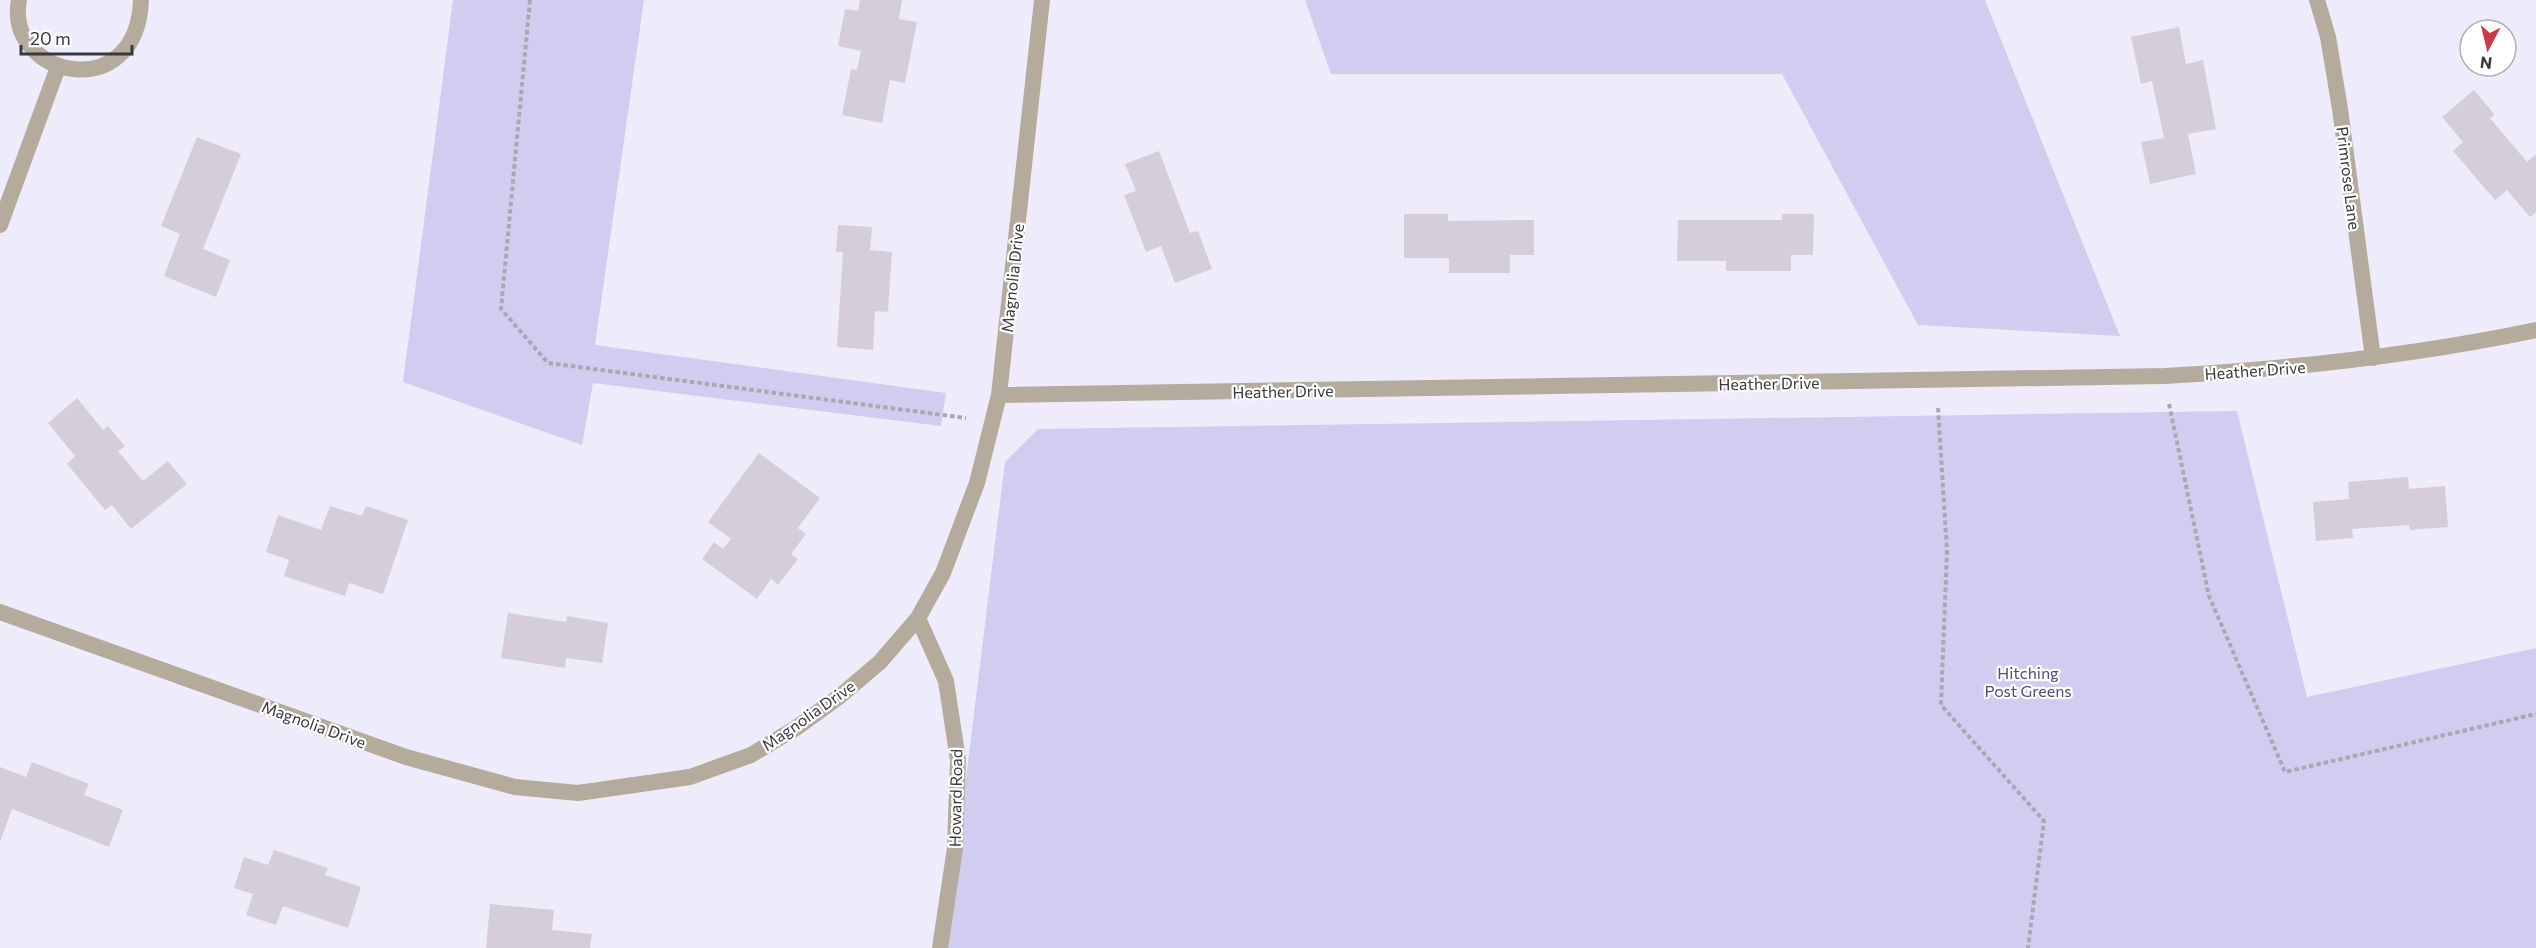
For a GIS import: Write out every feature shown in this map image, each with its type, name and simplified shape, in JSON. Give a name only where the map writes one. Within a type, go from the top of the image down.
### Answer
[{"type":"street","points":[[19,0],[20,25],[28,42],[41,57],[58,66],[78,70],[99,67],[118,57],[132,41],[140,21],[141,0]]},
{"type":"street","name":"Magnolia Drive","points":[[0,612],[406,757],[515,787],[578,793],[690,777],[751,754],[796,728],[840,696],[880,662],[918,618],[943,573],[977,483],[999,395],[1042,0]]},
{"type":"street","name":"Primrose Lane","points":[[2318,0],[2328,37],[2340,109],[2373,358]]},
{"type":"street","points":[[0,225],[58,66]]},
{"type":"street","name":"Heather Drive","points":[[999,395],[2164,376],[2301,367],[2458,345],[2536,330]]},
{"type":"street","name":"Howard Road","points":[[918,618],[946,681],[958,760],[955,848],[940,948]]},
{"type":"path","points":[[530,0],[501,309],[548,363],[993,422]]},
{"type":"path","points":[[2164,376],[2209,596],[2285,772],[2536,714]]},
{"type":"path","points":[[1936,380],[1947,551],[1941,705],[2044,820],[2028,948]]},
{"type":"green space","points":[[453,0],[644,0],[595,345],[946,393],[941,426],[593,383],[582,445],[403,382]]},
{"type":"green space","points":[[1305,0],[1985,0],[2120,336],[1918,325],[1782,74],[1331,74]]},
{"type":"green space","name":"Hitching Post Greens","points":[[2237,411],[2307,697],[2536,648],[2536,948],[945,948],[1005,462],[1038,429]]},
{"type":"building","points":[[860,0],[902,0],[899,19],[917,22],[905,83],[890,80],[882,123],[842,115],[851,69],[857,70],[861,51],[838,46],[845,9],[858,11]]},
{"type":"building","points":[[2179,27],[2186,64],[2203,60],[2216,129],[2188,134],[2196,174],[2150,184],[2141,142],[2164,138],[2152,81],[2141,84],[2131,37]]},
{"type":"building","points":[[2474,90],[2495,115],[2490,118],[2527,162],[2536,154],[2536,212],[2530,217],[2507,190],[2495,200],[2453,151],[2463,142],[2442,117]]},
{"type":"building","points":[[197,137],[241,154],[203,249],[230,260],[216,297],[164,276],[180,234],[161,226]]},
{"type":"building","points":[[1159,151],[1190,233],[1198,231],[1212,269],[1175,283],[1161,246],[1146,252],[1124,195],[1136,191],[1125,164]]},
{"type":"building","points":[[1404,214],[1448,214],[1448,221],[1534,220],[1534,255],[1510,255],[1510,273],[1449,273],[1449,258],[1404,258]]},
{"type":"building","points":[[1782,214],[1814,214],[1813,255],[1791,255],[1791,271],[1726,271],[1726,261],[1677,261],[1678,220],[1782,220]]},
{"type":"building","points":[[838,225],[872,227],[870,250],[892,252],[888,312],[875,311],[873,350],[837,347],[843,252],[836,252]]},
{"type":"building","points":[[77,398],[103,430],[108,426],[125,446],[118,451],[143,481],[168,461],[187,484],[131,529],[112,505],[105,510],[67,464],[75,456],[48,423]]},
{"type":"building","points":[[759,453],[820,498],[798,528],[806,534],[791,554],[798,559],[778,585],[771,579],[757,599],[702,559],[714,542],[723,549],[731,539],[708,522]]},
{"type":"building","points":[[2408,477],[2409,489],[2445,486],[2448,527],[2410,530],[2409,525],[2352,529],[2353,538],[2316,541],[2313,502],[2349,499],[2348,482]]},
{"type":"building","points":[[330,506],[362,516],[366,506],[408,520],[383,594],[349,583],[345,596],[284,576],[289,560],[266,552],[278,515],[321,530]]},
{"type":"building","points":[[508,613],[566,622],[567,616],[608,623],[602,663],[566,658],[565,668],[501,658]]},
{"type":"building","points":[[32,762],[89,784],[84,795],[123,810],[109,847],[12,809],[0,842],[0,767],[26,777]]},
{"type":"building","points":[[274,850],[328,868],[325,875],[361,887],[348,928],[283,906],[276,925],[246,915],[253,894],[234,888],[244,857],[268,865]]},
{"type":"building","points":[[490,904],[554,910],[552,930],[592,934],[590,948],[486,948]]}]
